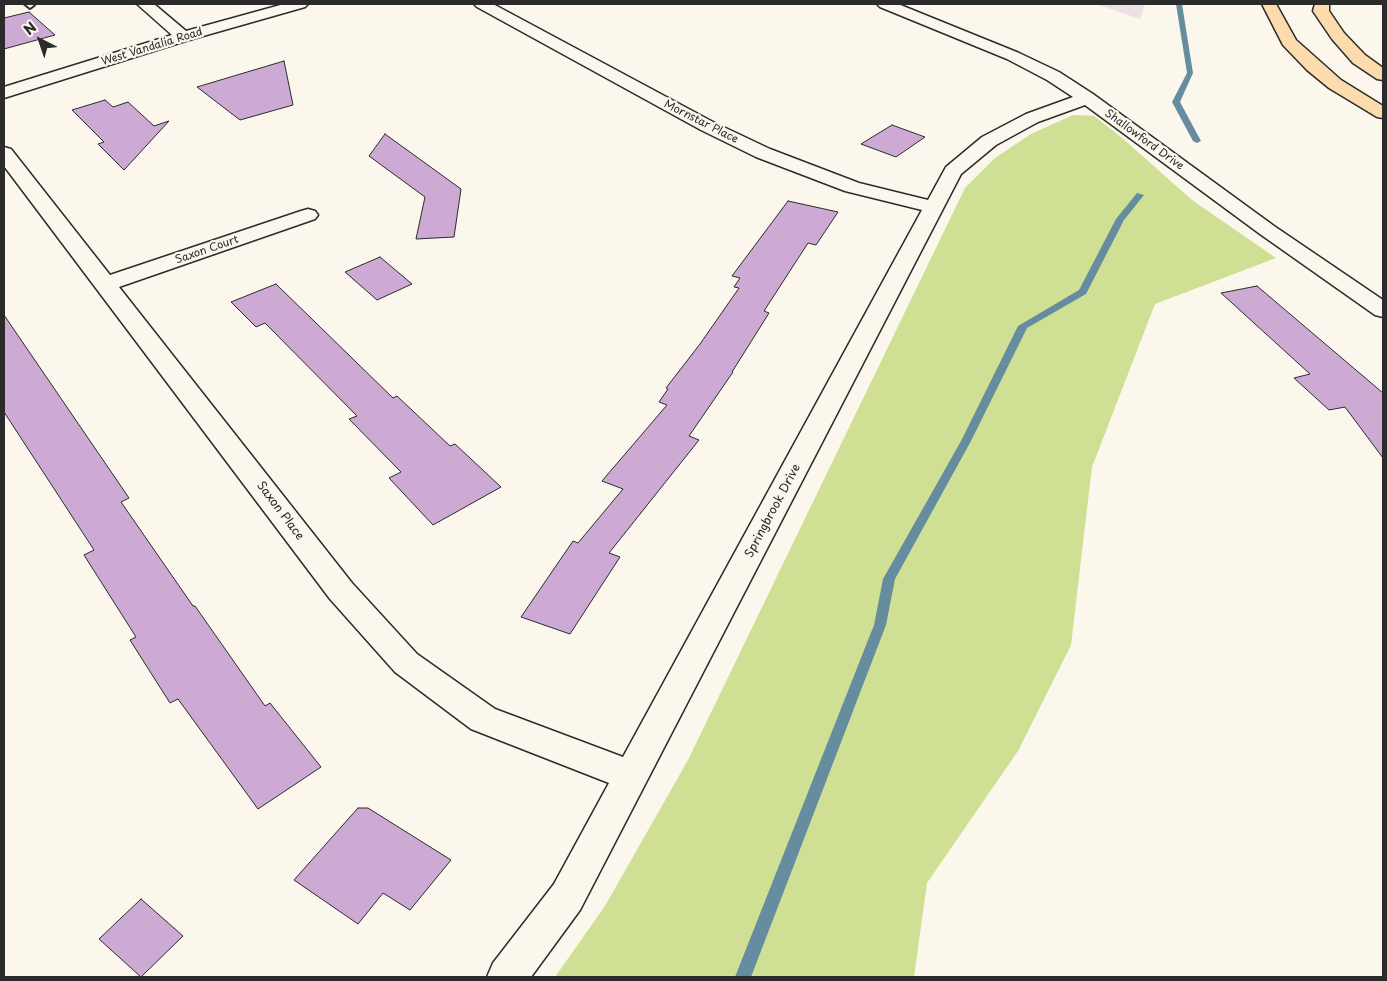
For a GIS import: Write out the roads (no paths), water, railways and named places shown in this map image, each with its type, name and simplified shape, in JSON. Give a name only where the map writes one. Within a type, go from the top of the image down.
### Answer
[{"type":"highway","points":[[1270,4],[1289,42],[1313,66],[1335,84],[1383,113]]},
{"type":"highway","points":[[1322,4],[1321,10],[1338,36],[1359,59],[1383,75]]},
{"type":"street","points":[[145,4],[183,37]]},
{"type":"street","name":"West Vandalia Road","points":[[4,93],[183,37],[300,4]]},
{"type":"street","name":"Mornstar Place","points":[[482,4],[707,126],[763,154],[852,188],[933,207]]},
{"type":"street","name":"Shallowford Drive","points":[[885,4],[1013,56],[1053,76],[1086,98],[1266,230],[1383,310]]},
{"type":"street","name":"Springbrook Drive","points":[[507,977],[567,897],[953,171],[989,141],[1032,118],[1086,98]]},
{"type":"street","name":"Saxon Place","points":[[4,153],[341,591],[406,663],[483,719],[632,776]]},
{"type":"street","name":"Saxon Court","points":[[106,284],[308,215]]},
{"type":"waterway","points":[[1179,4],[1190,73],[1176,102],[1197,141]]},
{"type":"waterway","points":[[743,977],[880,625],[889,579],[966,441],[1023,326],[1083,292],[1120,219],[1140,195]]}]
